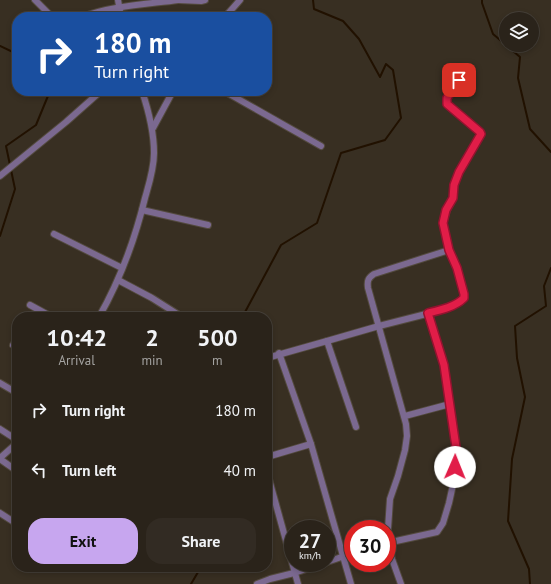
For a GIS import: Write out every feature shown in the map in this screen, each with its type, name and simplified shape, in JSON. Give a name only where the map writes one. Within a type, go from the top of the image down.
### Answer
[{"type":"street","points":[[35,0],[47,12]]},
{"type":"street","points":[[118,0],[120,12]]},
{"type":"street","points":[[100,12],[178,0],[205,0]]},
{"type":"street","points":[[229,12],[240,0]]},
{"type":"street","points":[[272,356],[447,308],[460,302],[464,298],[457,268],[449,250],[443,223],[444,216],[453,198],[454,185],[459,172],[480,136],[480,132],[447,104],[447,98],[466,71]]},
{"type":"street","points":[[0,176],[95,96]]},
{"type":"street","points":[[102,312],[118,280],[142,210],[153,168],[153,128],[144,96]]},
{"type":"street","points":[[153,128],[170,96]]},
{"type":"street","points":[[233,96],[321,146]]},
{"type":"street","points":[[142,210],[208,225]]},
{"type":"street","points":[[54,234],[122,268]]},
{"type":"street","points":[[389,520],[390,499],[398,476],[407,436],[405,416],[368,288],[368,280],[374,274],[449,250]]},
{"type":"street","points":[[118,280],[152,298],[174,312]]},
{"type":"street","points":[[30,305],[43,312]]},
{"type":"street","points":[[396,540],[436,532],[444,523],[454,480],[457,454],[444,365],[428,313]]},
{"type":"street","points":[[327,341],[356,427]]},
{"type":"street","points":[[279,354],[311,444],[351,584]]},
{"type":"street","points":[[0,383],[12,390]]},
{"type":"street","points":[[405,416],[450,404]]},
{"type":"street","points":[[0,429],[12,437]]},
{"type":"street","points":[[272,455],[311,444]]},
{"type":"street","points":[[12,448],[0,459],[12,467]]},
{"type":"street","points":[[272,491],[298,584]]},
{"type":"street","points":[[0,513],[12,521]]},
{"type":"street","points":[[336,559],[343,557]]},
{"type":"street","points":[[396,570],[401,584]]},
{"type":"street","points":[[257,584],[297,572]]},
{"type":"waterway","points":[[245,312],[281,245],[317,223],[341,153],[385,140],[401,118],[393,70],[386,64],[380,77],[359,39],[343,21],[314,9],[313,0]]},
{"type":"waterway","points":[[482,0],[493,34],[499,39]]},
{"type":"waterway","points":[[0,46],[12,52]]},
{"type":"waterway","points":[[514,52],[520,57],[518,78],[530,129],[551,152]]},
{"type":"waterway","points":[[0,236],[15,189],[6,146],[36,125],[48,96]]},
{"type":"waterway","points":[[530,584],[529,569],[508,521],[512,459],[525,397],[517,358],[515,326],[546,306],[544,286],[551,268]]},
{"type":"waterway","points":[[191,584],[198,572]]},
{"type":"route","points":[[455,467],[457,454],[444,365],[428,313],[447,308],[460,302],[464,298],[457,268],[449,250],[443,223],[446,210],[453,198],[454,185],[459,172],[481,134],[447,104],[447,98],[459,80]]}]
